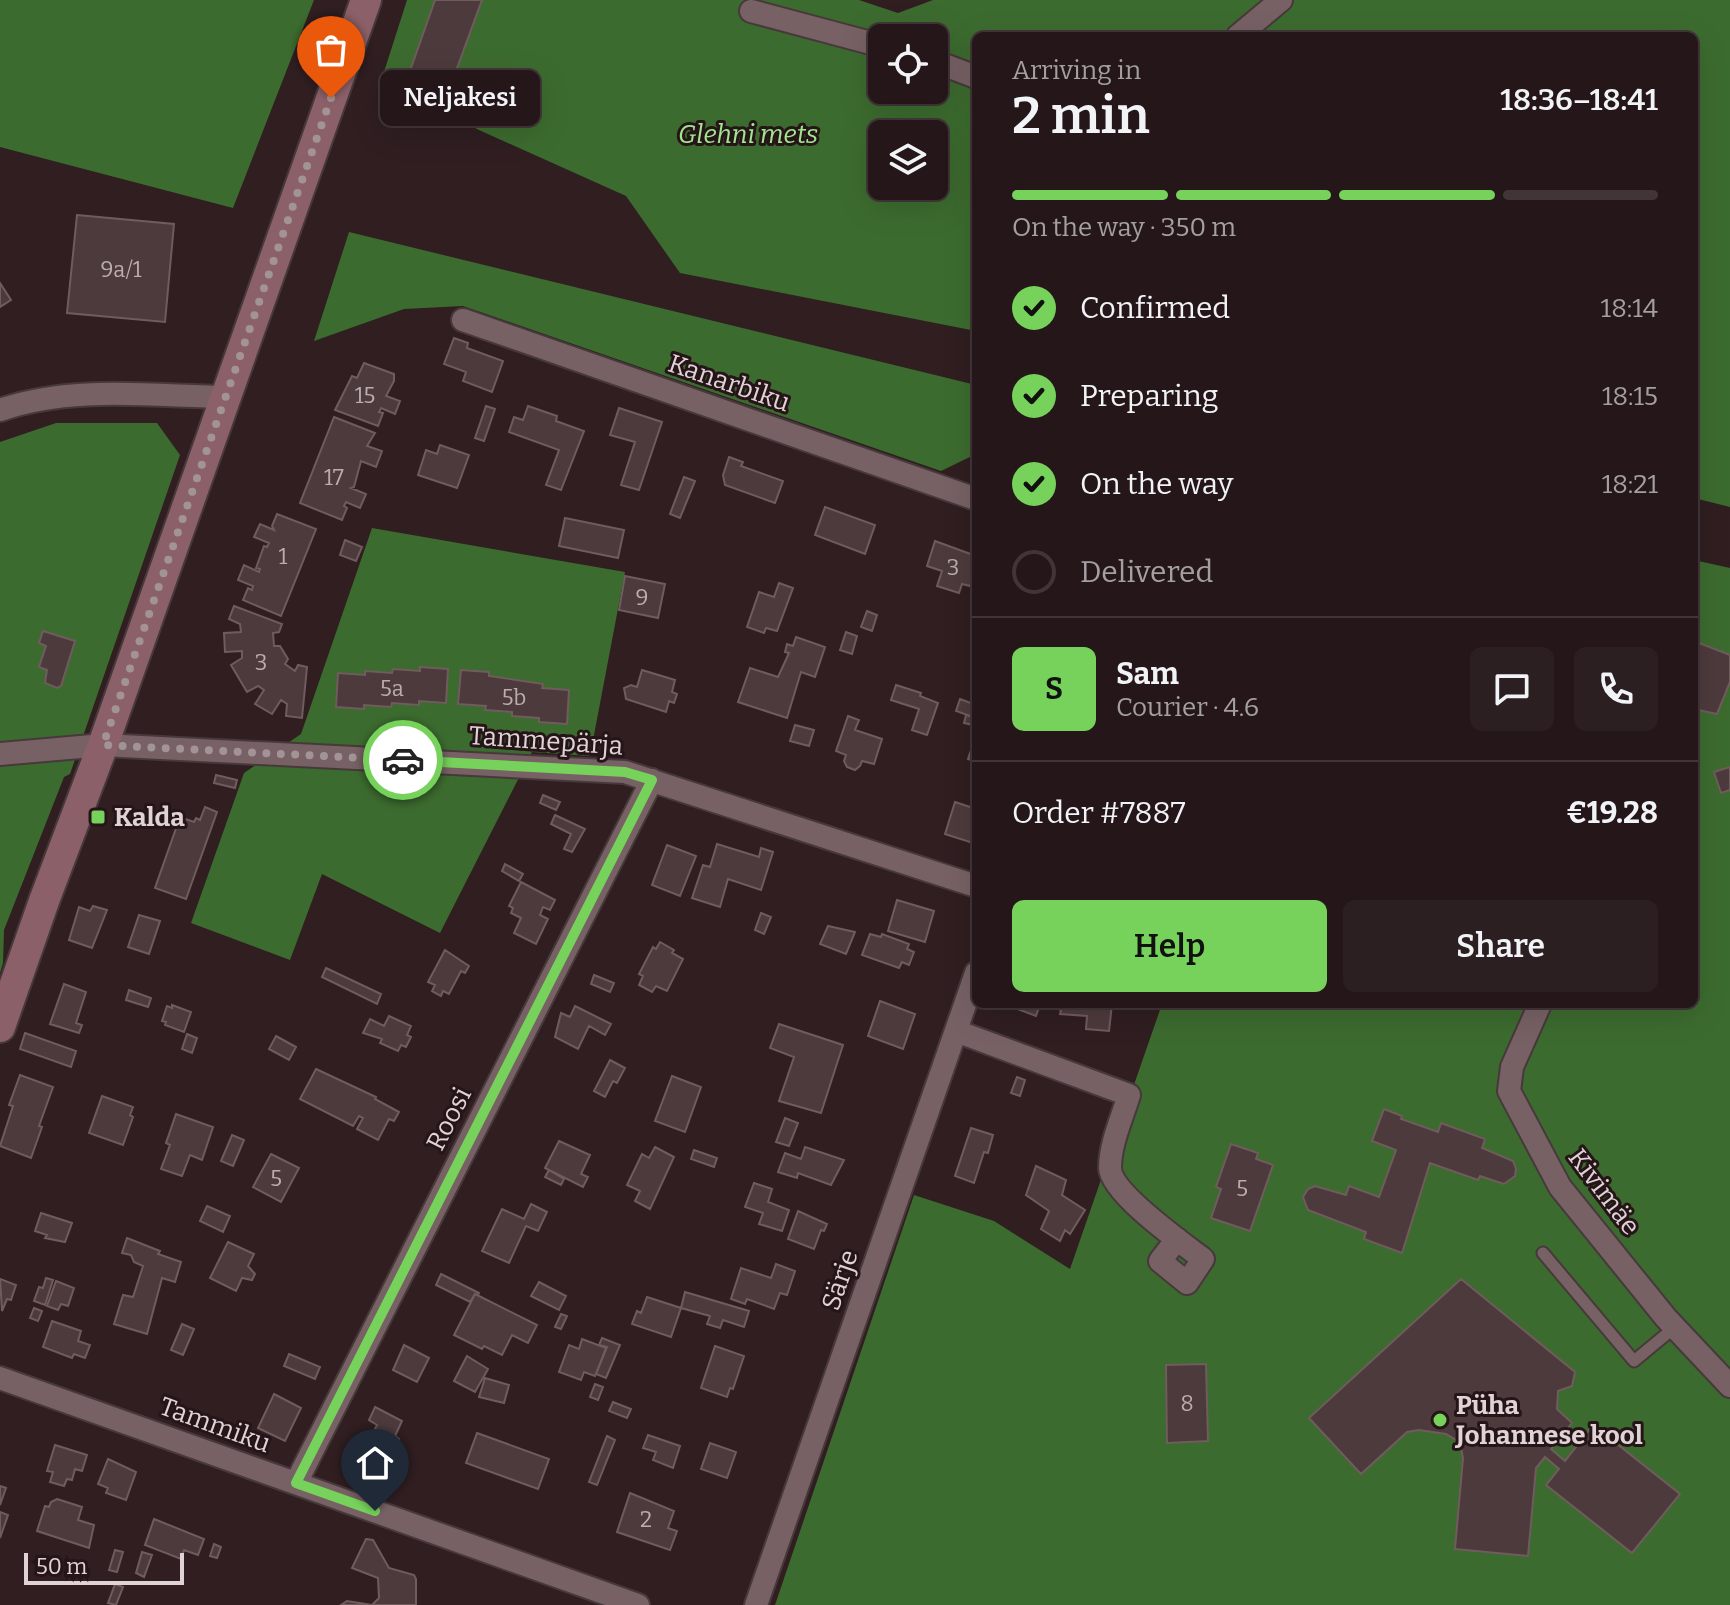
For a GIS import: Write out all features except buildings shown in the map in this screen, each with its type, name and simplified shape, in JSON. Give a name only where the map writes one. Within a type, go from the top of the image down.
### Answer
[{"type":"main road","points":[[0,1027],[366,0]]},
{"type":"street","points":[[1243,32],[1281,0]]},
{"type":"street","points":[[751,11],[868,42]]},
{"type":"street","points":[[948,66],[972,75]]},
{"type":"street","name":"Kanarbiku","points":[[463,320],[972,498]]},
{"type":"street","points":[[0,410],[89,394],[227,397]]},
{"type":"street","name":"Tammepärja","points":[[0,754],[103,745],[625,772],[972,885]]},
{"type":"street","name":"Roosi","points":[[296,1483],[652,780]]},
{"type":"street","name":"Särje","points":[[756,1605],[972,985]]},
{"type":"street","name":"Kivimäe","points":[[1538,1008],[1512,1067],[1509,1091],[1560,1187],[1675,1327],[1730,1386]]},
{"type":"street","points":[[956,1031],[1129,1095],[1112,1152],[1110,1172],[1126,1197],[1177,1239]]},
{"type":"street","name":"Tammiku","points":[[0,1378],[638,1605]]},
{"type":"lane","points":[[1543,1253],[1634,1361],[1675,1327]]},
{"type":"green space","points":[[0,0],[314,0],[233,208],[0,147]]},
{"type":"green space","name":"Glehni mets","points":[[407,0],[859,0],[898,13],[933,0],[1730,0],[1730,507],[1698,499],[1698,32],[972,32],[972,330],[680,273],[626,196],[479,130],[417,98],[383,75]]},
{"type":"green space","points":[[349,232],[972,384],[972,456],[941,471],[463,306],[404,309],[314,341]]},
{"type":"green space","points":[[56,423],[157,423],[180,455],[70,774],[64,777],[4,930],[0,973],[0,442]]},
{"type":"green space","points":[[372,528],[625,572],[590,756],[532,752],[440,933],[322,874],[290,960],[191,923],[244,773],[301,734]]},
{"type":"green space","points":[[1698,561],[1730,568],[1730,1605],[775,1605],[914,1195],[994,1221],[1070,1269],[1161,1008],[1698,1008]]},
{"type":"way so far","points":[[331,98],[103,745],[403,760]]},
{"type":"place","name":"Neljakesi","points":[[331,98]]},
{"type":"place","name":"Kalda","points":[[98,817]]},
{"type":"place","name":"Püha Johannese kool","points":[[1440,1420]]},
{"type":"route","points":[[375,1511],[296,1483],[652,780],[625,772],[403,760]]}]
